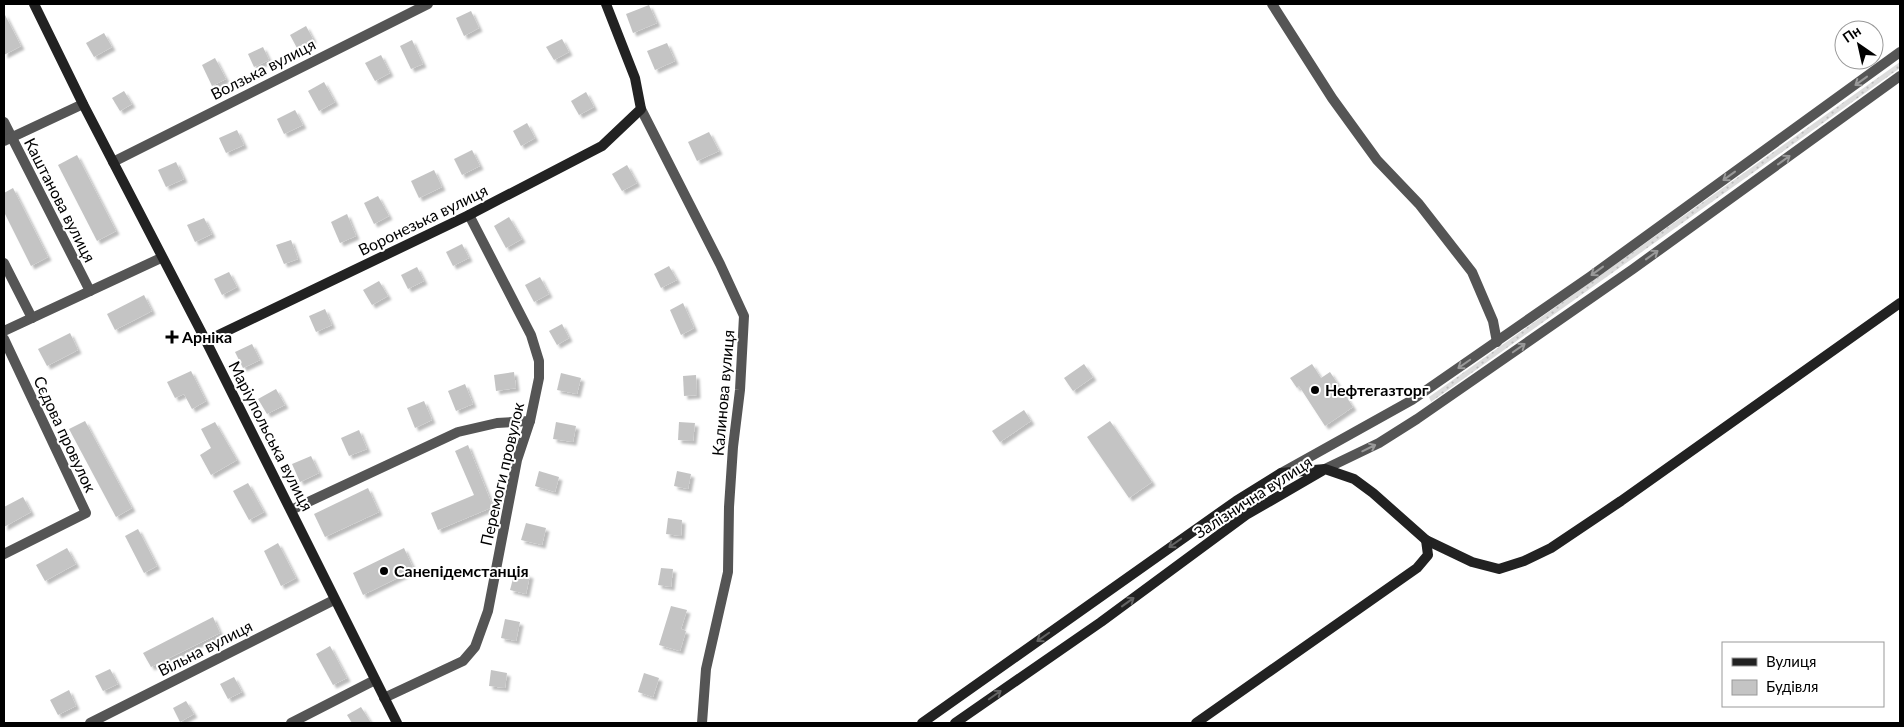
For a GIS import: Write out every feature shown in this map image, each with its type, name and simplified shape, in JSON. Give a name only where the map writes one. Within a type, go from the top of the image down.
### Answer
[{"type":"street","name":"Маріупольська вулиця","points":[[34,4],[83,104],[206,341],[397,723]]},
{"type":"street","name":"Волзька вулиця","points":[[113,162],[407,8],[428,4]]},
{"type":"street","name":"Калинова вулиця","points":[[606,4],[635,78],[641,109],[724,272],[744,316],[740,390],[733,447],[729,507],[728,572],[706,669],[702,723]]},
{"type":"street","points":[[1272,4],[1332,98],[1372,152],[1418,204],[1472,272],[1493,321],[1497,342]]},
{"type":"street","points":[[1281,473],[1412,400],[1590,276],[1900,52]]},
{"type":"street","points":[[1325,469],[1379,443],[1425,413],[1633,269],[1900,76]]},
{"type":"street","points":[[7,139],[83,104]]},
{"type":"street","name":"Воронезька вулиця","points":[[206,341],[469,215],[602,146],[641,109]]},
{"type":"street","name":"Каштанова вулиця","points":[[4,122],[7,139],[90,291]]},
{"type":"street","name":"Перемоги провулок","points":[[384,698],[463,661],[476,647],[488,611],[518,460],[540,378],[539,361],[531,335],[469,215]]},
{"type":"street","points":[[4,332],[162,258]]},
{"type":"street","points":[[4,263],[32,318]]},
{"type":"street","points":[[1325,469],[1354,479],[1373,493],[1426,540],[1472,562],[1498,569],[1524,562],[1551,548],[1621,501],[1900,303]]},
{"type":"street","name":"Сєдова провулок","points":[[4,340],[86,513],[4,554]]},
{"type":"street","points":[[291,510],[458,432],[497,423],[530,421]]},
{"type":"street","name":"Залізнична вулиця","points":[[922,723],[1236,500],[1281,473],[1325,469]]},
{"type":"street","name":"Залізнична вулиця","points":[[955,723],[1101,622],[1246,515],[1325,469]]},
{"type":"street","points":[[1196,723],[1417,568],[1428,555],[1426,540]]},
{"type":"street","name":"Вільна вулиця","points":[[90,723],[334,600]]},
{"type":"street","points":[[291,723],[374,680]]},
{"type":"shaded area","points":[[1900,62],[1900,68],[1431,402],[1429,397]]},
{"type":"building","points":[[649,5],[657,23],[633,33],[626,14]]},
{"type":"building","points":[[471,11],[479,28],[464,36],[456,18]]},
{"type":"building","points":[[4,13],[21,46],[4,55]]},
{"type":"building","points":[[306,26],[313,39],[297,48],[290,35]]},
{"type":"building","points":[[104,33],[112,47],[94,57],[86,43]]},
{"type":"building","points":[[562,39],[569,52],[554,60],[546,47]]},
{"type":"building","points":[[412,40],[423,64],[411,69],[400,46]]},
{"type":"building","points":[[667,43],[675,61],[655,70],[647,51]]},
{"type":"building","points":[[263,47],[269,60],[254,67],[248,54]]},
{"type":"building","points":[[381,55],[390,73],[375,81],[365,63]]},
{"type":"building","points":[[215,58],[226,79],[212,86],[202,65]]},
{"type":"building","points":[[324,82],[335,102],[319,111],[308,91]]},
{"type":"building","points":[[124,91],[132,104],[120,111],[112,98]]},
{"type":"building","points":[[586,92],[594,107],[579,115],[571,101]]},
{"type":"building","points":[[295,110],[303,125],[284,134],[277,119]]},
{"type":"building","points":[[527,123],[535,138],[521,146],[513,131]]},
{"type":"building","points":[[237,130],[244,145],[226,153],[219,138]]},
{"type":"building","points":[[709,132],[719,151],[697,161],[688,142]]},
{"type":"building","points":[[472,150],[480,166],[462,175],[454,159]]},
{"type":"building","points":[[77,155],[116,231],[97,241],[58,165]]},
{"type":"building","points":[[176,162],[184,179],[166,187],[158,170]]},
{"type":"building","points":[[627,165],[637,183],[622,191],[612,174]]},
{"type":"building","points":[[434,170],[442,187],[419,198],[411,181]]},
{"type":"building","points":[[13,188],[48,257],[31,266],[4,212],[4,193]]},
{"type":"building","points":[[378,196],[389,216],[374,224],[364,203]]},
{"type":"building","points":[[347,214],[356,236],[340,243],[331,222]]},
{"type":"building","points":[[509,217],[522,239],[506,248],[494,226]]},
{"type":"building","points":[[204,218],[212,234],[195,242],[187,225]]},
{"type":"building","points":[[291,240],[298,259],[284,264],[276,245]]},
{"type":"building","points":[[462,244],[469,258],[453,266],[446,252]]},
{"type":"building","points":[[669,266],[677,280],[661,288],[654,274]]},
{"type":"building","points":[[417,267],[424,281],[408,289],[401,275]]},
{"type":"building","points":[[229,272],[237,287],[222,295],[214,279]]},
{"type":"building","points":[[540,277],[549,294],[534,302],[525,285]]},
{"type":"building","points":[[379,281],[388,296],[372,305],[363,290]]},
{"type":"building","points":[[144,295],[152,311],[115,330],[107,314]]},
{"type":"building","points":[[683,303],[694,328],[681,335],[670,310]]},
{"type":"building","points":[[325,309],[332,325],[316,332],[309,316]]},
{"type":"building","points":[[562,324],[569,338],[557,345],[549,331]]},
{"type":"building","points":[[70,333],[78,350],[47,366],[38,349]]},
{"type":"building","points":[[252,344],[260,360],[243,368],[235,352]]},
{"type":"building","points":[[1084,364],[1093,377],[1073,391],[1064,378]]},
{"type":"building","points":[[1312,364],[1321,378],[1330,372],[1353,407],[1325,426],[1299,386],[1297,388],[1290,378]]},
{"type":"building","points":[[191,371],[206,401],[192,409],[184,394],[175,398],[167,382]]},
{"type":"building","points":[[514,372],[516,388],[496,391],[494,375]]},
{"type":"building","points":[[561,373],[581,378],[577,394],[557,390]]},
{"type":"building","points":[[696,375],[697,395],[684,396],[683,376]]},
{"type":"building","points":[[465,384],[473,404],[456,411],[448,391]]},
{"type":"building","points":[[276,389],[285,405],[267,414],[258,399]]},
{"type":"building","points":[[424,401],[432,420],[415,428],[407,408]]},
{"type":"building","points":[[1024,410],[1031,421],[1000,442],[992,431]]},
{"type":"building","points":[[85,421],[132,508],[116,517],[69,429]]},
{"type":"building","points":[[1110,421],[1152,482],[1129,498],[1087,437]]},
{"type":"building","points":[[215,422],[237,460],[211,475],[200,455],[211,448],[201,429]]},
{"type":"building","points":[[556,422],[576,426],[573,442],[553,439]]},
{"type":"building","points":[[679,422],[695,423],[693,441],[678,440]]},
{"type":"building","points":[[359,430],[367,449],[349,456],[341,438]]},
{"type":"building","points":[[468,445],[493,507],[438,530],[431,513],[474,495],[455,451]]},
{"type":"building","points":[[311,456],[319,473],[300,482],[292,464]]},
{"type":"building","points":[[539,471],[559,477],[555,492],[535,486]]},
{"type":"building","points":[[677,471],[691,474],[688,489],[674,486]]},
{"type":"building","points":[[248,483],[264,512],[249,520],[233,491]]},
{"type":"building","points":[[368,488],[379,512],[325,537],[314,514]]},
{"type":"building","points":[[23,497],[31,512],[4,527],[4,507]]},
{"type":"building","points":[[668,518],[682,520],[681,536],[666,534]]},
{"type":"building","points":[[526,523],[546,528],[542,545],[521,540]]},
{"type":"building","points":[[138,529],[157,566],[144,573],[125,536]]},
{"type":"building","points":[[278,543],[296,578],[281,586],[264,551]]},
{"type":"building","points":[[67,548],[76,564],[45,581],[36,565]]},
{"type":"building","name":"Санепідемстанція","points":[[404,548],[414,570],[363,595],[353,573]]},
{"type":"building","points":[[661,568],[673,569],[671,587],[658,585]]},
{"type":"building","points":[[515,571],[530,575],[526,594],[510,590]]},
{"type":"building","points":[[671,606],[687,610],[681,629],[686,631],[680,651],[659,645]]},
{"type":"building","points":[[213,617],[220,633],[151,667],[143,653]]},
{"type":"building","points":[[505,619],[520,622],[516,641],[501,638]]},
{"type":"building","points":[[330,646],[347,678],[333,685],[316,654]]},
{"type":"building","points":[[110,669],[118,684],[103,691],[95,676]]},
{"type":"building","points":[[491,670],[507,673],[505,688],[489,686]]},
{"type":"building","points":[[644,673],[659,678],[653,697],[638,692]]},
{"type":"building","points":[[234,677],[242,692],[228,699],[220,684]]},
{"type":"building","points":[[69,690],[76,706],[58,715],[50,700]]},
{"type":"building","points":[[186,701],[194,714],[180,722],[173,708]]},
{"type":"building","points":[[361,707],[371,723],[352,723],[347,715]]},
{"type":"place","name":"Арніка","points":[[172,337]]},
{"type":"place","name":"Нефтегазторг","points":[[1315,390]]},
{"type":"place","name":"Санепідемстанція","points":[[384,571]]}]
